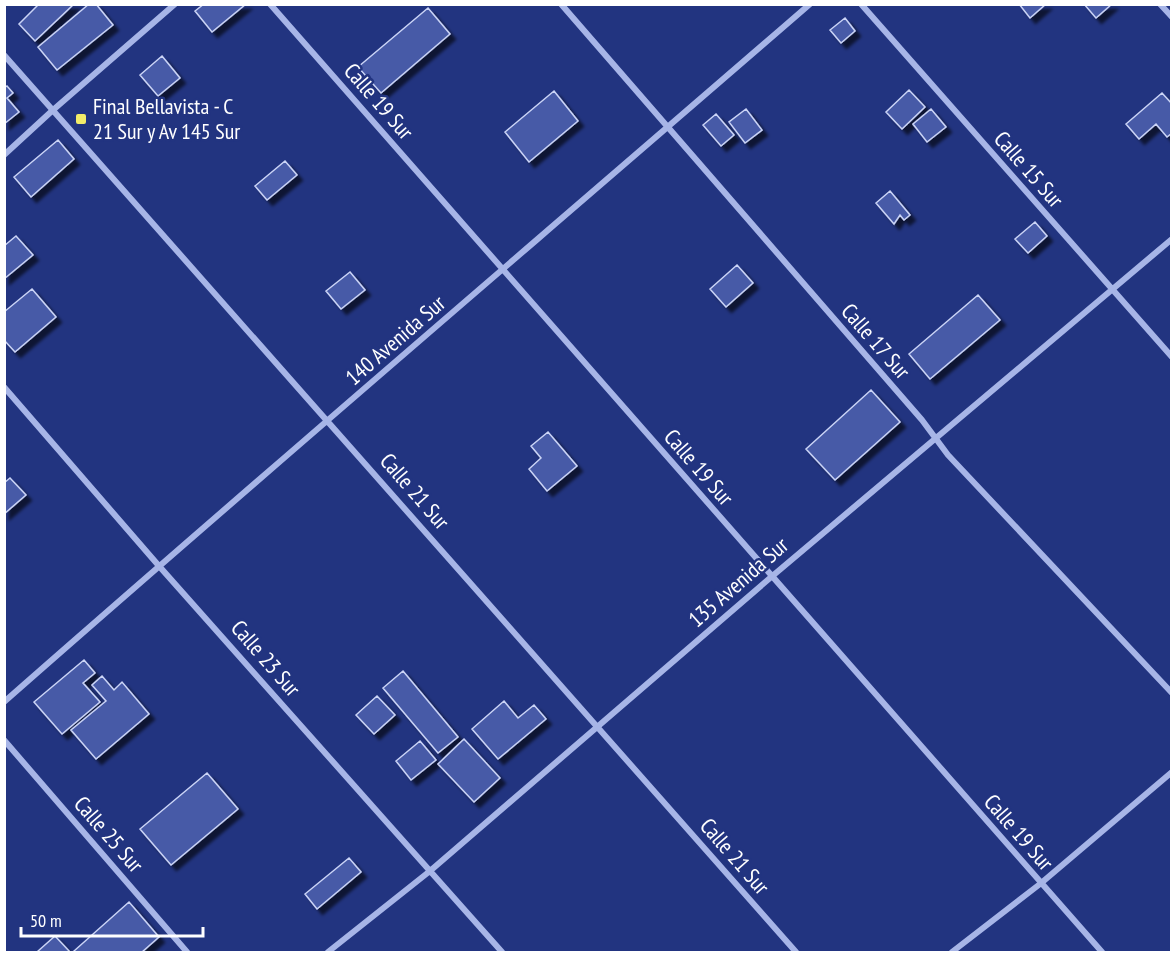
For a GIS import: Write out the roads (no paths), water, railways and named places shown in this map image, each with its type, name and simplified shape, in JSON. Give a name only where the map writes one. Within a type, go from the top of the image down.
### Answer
[{"type":"street","points":[[4,155],[175,4]]},
{"type":"street","name":"Calle 19 Sur","points":[[270,4],[770,578],[1102,952]]},
{"type":"street","name":"Calle 17 Sur","points":[[561,4],[936,438],[948,455],[1172,693]]},
{"type":"street","name":"140 Avenida Sur","points":[[4,702],[810,4]]},
{"type":"street","name":"Calle 15 Sur","points":[[861,4],[1172,357]]},
{"type":"street","points":[[1160,4],[1172,17]]},
{"type":"street","name":"Calle 21 Sur","points":[[4,55],[796,952]]},
{"type":"street","name":"135 Avenida Sur","points":[[328,952],[430,871],[770,578],[1172,239]]},
{"type":"street","name":"Calle 23 Sur","points":[[4,387],[159,566],[502,952]]},
{"type":"street","name":"Calle 25 Sur","points":[[4,740],[186,952]]},
{"type":"street","points":[[951,952],[1040,884],[1172,772]]},
{"type":"place","name":"Final Bellavista - C 21 Sur y Av 145 Sur","points":[[81,119]]}]
